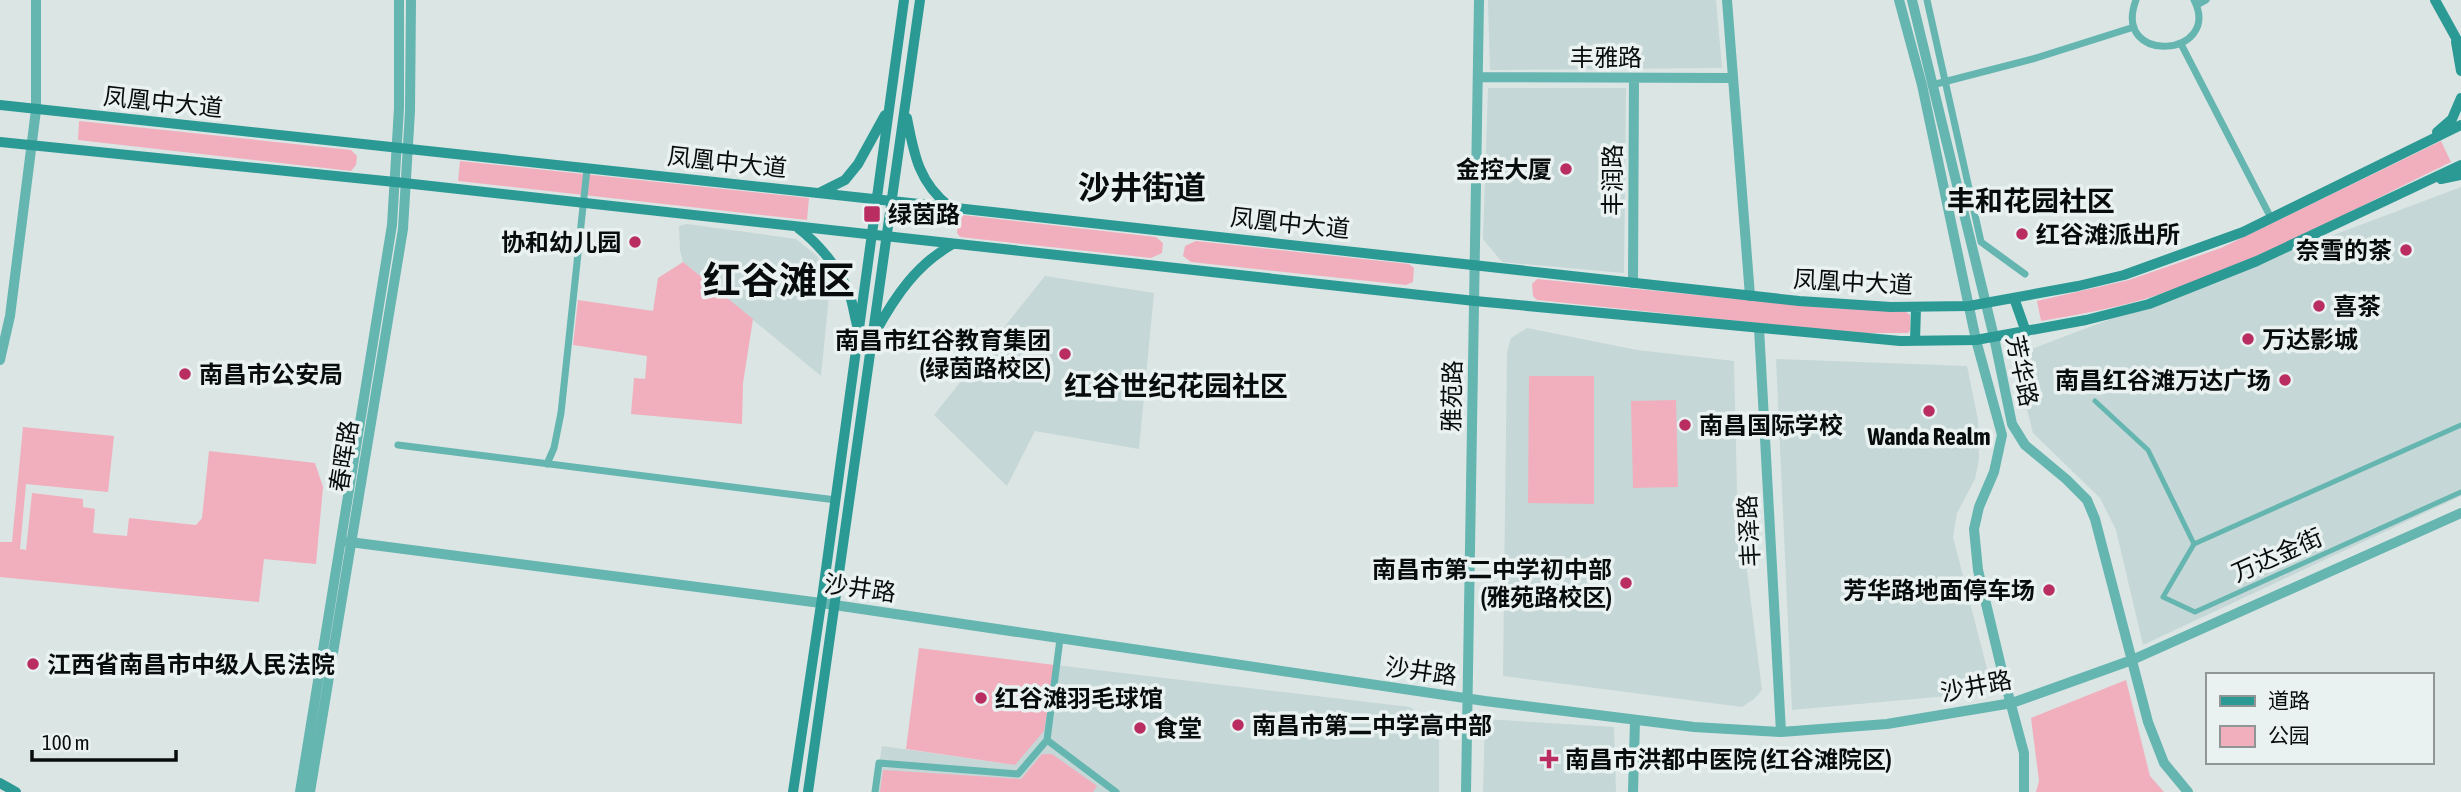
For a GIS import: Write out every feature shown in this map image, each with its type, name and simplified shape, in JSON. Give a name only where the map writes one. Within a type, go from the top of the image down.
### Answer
[{"type":"main road","points":[[793,792],[905,0]]},
{"type":"main road","points":[[808,792],[837,606],[920,0]]},
{"type":"main road","points":[[2435,0],[2461,47]]},
{"type":"main road","points":[[2455,36],[2461,71]]},
{"type":"main road","points":[[2387,161],[2442,130],[2452,119],[2461,99]]},
{"type":"main road","name":"凤凰中大道","points":[[0,105],[1750,296],[1916,307],[1969,306],[2124,275],[2218,242],[2461,125]]},
{"type":"main road","points":[[819,193],[845,180],[858,164],[889,106]]},
{"type":"main road","points":[[905,109],[917,165],[931,188],[950,207]]},
{"type":"main road","points":[[0,142],[400,183],[1475,301],[1915,341],[1976,340],[2086,320],[2149,304],[2258,261],[2461,165]]},
{"type":"main road","points":[[2425,183],[2461,175]]},
{"type":"main road","points":[[796,226],[810,237],[839,276],[848,292],[859,331]]},
{"type":"main road","points":[[873,336],[909,279],[933,255],[953,244]]},
{"type":"main road","points":[[2014,298],[2026,332]]},
{"type":"main road","points":[[1915,341],[1916,307]]},
{"type":"main road","points":[[0,783],[16,792]]},
{"type":"street","points":[[0,360],[10,316],[33,145],[36,110],[36,0]]},
{"type":"street","name":"春晖路","points":[[399,0],[403,150]]},
{"type":"street","name":"春晖路","points":[[310,792],[400,183],[411,0]]},
{"type":"street","name":"雅苑路","points":[[1466,792],[1479,0]]},
{"type":"street","points":[[1727,0],[1750,296]]},
{"type":"street","name":"芳华路","points":[[1899,0],[1922,85],[1976,340],[2002,435],[1994,472],[1979,507],[1974,529],[1978,570],[2024,753],[2024,792]]},
{"type":"street","name":"芳华路","points":[[1912,0],[1994,337],[2012,424],[2025,444],[2087,500],[2095,519],[2148,722],[2164,763],[2188,792]]},
{"type":"street","points":[[1927,0],[1981,242],[2025,274]]},
{"type":"street","points":[[2136,0],[2132,18],[2134,27],[2140,36],[2159,47],[2181,44],[2194,32],[2198,14],[2195,3],[2206,0]]},
{"type":"street","points":[[1932,85],[2036,58],[2134,27]]},
{"type":"street","points":[[2181,44],[2270,218]]},
{"type":"street","name":"丰雅路","points":[[1478,77],[1733,78]]},
{"type":"street","name":"丰润路","points":[[1633,283],[1634,78]]},
{"type":"street","points":[[547,464],[554,448],[561,413],[587,169]]},
{"type":"street","name":"丰泽路","points":[[1759,328],[1782,732]]},
{"type":"street","points":[[2095,401],[2148,450],[2194,544]]},
{"type":"street","name":"万达金街","points":[[2461,425],[2194,544],[2163,597],[2195,612],[2461,492]]},
{"type":"street","points":[[398,445],[836,500]]},
{"type":"street","name":"沙井路","points":[[346,542],[818,603],[1468,699],[1635,721],[1782,732],[1887,724],[2011,703],[2132,660],[2461,513]]},
{"type":"street","name":"春晖路","points":[[300,792],[346,542]]},
{"type":"street","points":[[875,792],[879,763],[1018,774],[1047,740],[1060,639]]},
{"type":"street","points":[[1633,792],[1635,721]]},
{"type":"street","points":[[1047,740],[1115,792]]},
{"type":"shaded area","points":[[1488,0],[1716,0],[1722,68],[1490,70]]},
{"type":"shaded area","points":[[1488,88],[1626,88],[1624,273],[1502,262],[1483,239]]},
{"type":"shaded area","points":[[2461,187],[2461,496],[2143,645],[2116,530],[2100,498],[2033,433],[2013,356]]},
{"type":"shaded area","points":[[687,224],[796,239],[817,256],[830,285],[821,376],[683,262],[679,226]]},
{"type":"shaded area","name":"南昌市红谷教育集团 (绿茵路校区)","points":[[1045,276],[1154,293],[1139,449],[1035,431],[1007,486],[934,415]]},
{"type":"shaded area","name":"南昌市第二中学初中部 (雅苑路校区)","points":[[1527,328],[1637,350],[1734,361],[1737,491],[1762,690],[1742,707],[1503,676],[1507,352],[1511,338]]},
{"type":"shaded area","points":[[1776,359],[1967,366],[1978,420],[1979,460],[1975,479],[1957,513],[1953,537],[1993,692],[1792,710]]},
{"type":"shaded area","name":"南昌市第二中学高中部","points":[[1055,665],[1410,707],[1427,719],[1439,738],[1439,792],[875,792],[882,746],[1015,765]]},
{"type":"shaded area","name":"南昌市洪都中医院 (红谷滩院区)","points":[[1485,719],[1614,727],[1616,792],[1483,792]]},
{"type":"green space","points":[[79,121],[351,150],[357,156],[356,165],[351,171],[78,140]]},
{"type":"green space","points":[[2441,141],[2451,162],[2262,253],[2145,299],[2041,321],[2037,301],[2129,280],[2221,248]]},
{"type":"green space","points":[[460,161],[809,198],[807,220],[458,181]]},
{"type":"green space","points":[[963,215],[1156,237],[1163,243],[1162,253],[1151,258],[960,237],[957,233],[958,218]]},
{"type":"green space","points":[[1196,241],[1409,264],[1414,268],[1413,282],[1406,285],[1191,262],[1183,256],[1185,246]]},
{"type":"green space","points":[[683,262],[753,319],[743,383],[742,424],[631,414],[634,378],[645,379],[647,356],[573,345],[578,300],[653,311],[658,278]]},
{"type":"green space","points":[[1537,279],[1828,308],[1905,311],[1910,315],[1910,330],[1908,333],[1855,333],[1537,300],[1533,296],[1532,284]]},
{"type":"green space","points":[[1529,376],[1594,376],[1594,504],[1528,503]]},
{"type":"green space","points":[[1676,400],[1678,487],[1633,488],[1631,401]]},
{"type":"green space","points":[[23,427],[114,436],[108,492],[26,484],[20,549],[26,550],[32,493],[83,499],[83,507],[95,509],[93,533],[127,536],[129,518],[196,525],[202,518],[209,451],[315,463],[323,487],[316,564],[264,559],[259,602],[0,577],[0,542],[12,542]]},
{"type":"green space","name":"红谷滩羽毛球馆","points":[[919,648],[1055,665],[1044,731],[1015,765],[906,749]]},
{"type":"green space","points":[[2126,680],[2150,776],[2164,792],[2036,792],[2039,781],[2031,718]]},
{"type":"green space","points":[[1042,754],[1052,754],[1097,786],[1093,792],[880,792],[883,770],[1021,779]]},
{"type":"place","name":"金控大厦","points":[[1566,169]]},
{"type":"place","name":"绿茵路","points":[[872,214]]},
{"type":"place","name":"红谷滩派出所","points":[[2022,234]]},
{"type":"place","name":"协和幼儿园","points":[[635,242]]},
{"type":"place","name":"奈雪的茶","points":[[2406,250]]},
{"type":"place","name":"喜茶","points":[[2319,306]]},
{"type":"place","name":"万达影城","points":[[2248,339]]},
{"type":"place","name":"南昌市红谷教育集团 (绿茵路校区)","points":[[1065,354]]},
{"type":"place","name":"南昌市公安局","points":[[185,374]]},
{"type":"place","name":"南昌红谷滩万达广场","points":[[2285,380]]},
{"type":"place","name":"Wanda Realm","points":[[1929,411]]},
{"type":"place","name":"南昌国际学校","points":[[1685,425]]},
{"type":"place","name":"南昌市第二中学初中部 (雅苑路校区)","points":[[1626,583]]},
{"type":"place","name":"芳华路地面停车场","points":[[2049,590]]},
{"type":"place","name":"江西省南昌市中级人民法院","points":[[33,664]]},
{"type":"place","name":"红谷滩羽毛球馆","points":[[981,698]]},
{"type":"place","name":"南昌市第二中学高中部","points":[[1238,725]]},
{"type":"place","name":"食堂","points":[[1140,728]]},
{"type":"place","name":"南昌市洪都中医院 (红谷滩院区)","points":[[1549,759]]},
{"type":"district","name":"沙井街道","points":[[1142,187]]},
{"type":"district","name":"丰和花园社区","points":[[2031,201]]},
{"type":"district","name":"红谷滩区","points":[[779,280]]},
{"type":"district","name":"红谷世纪花园社区","points":[[1176,386]]}]
